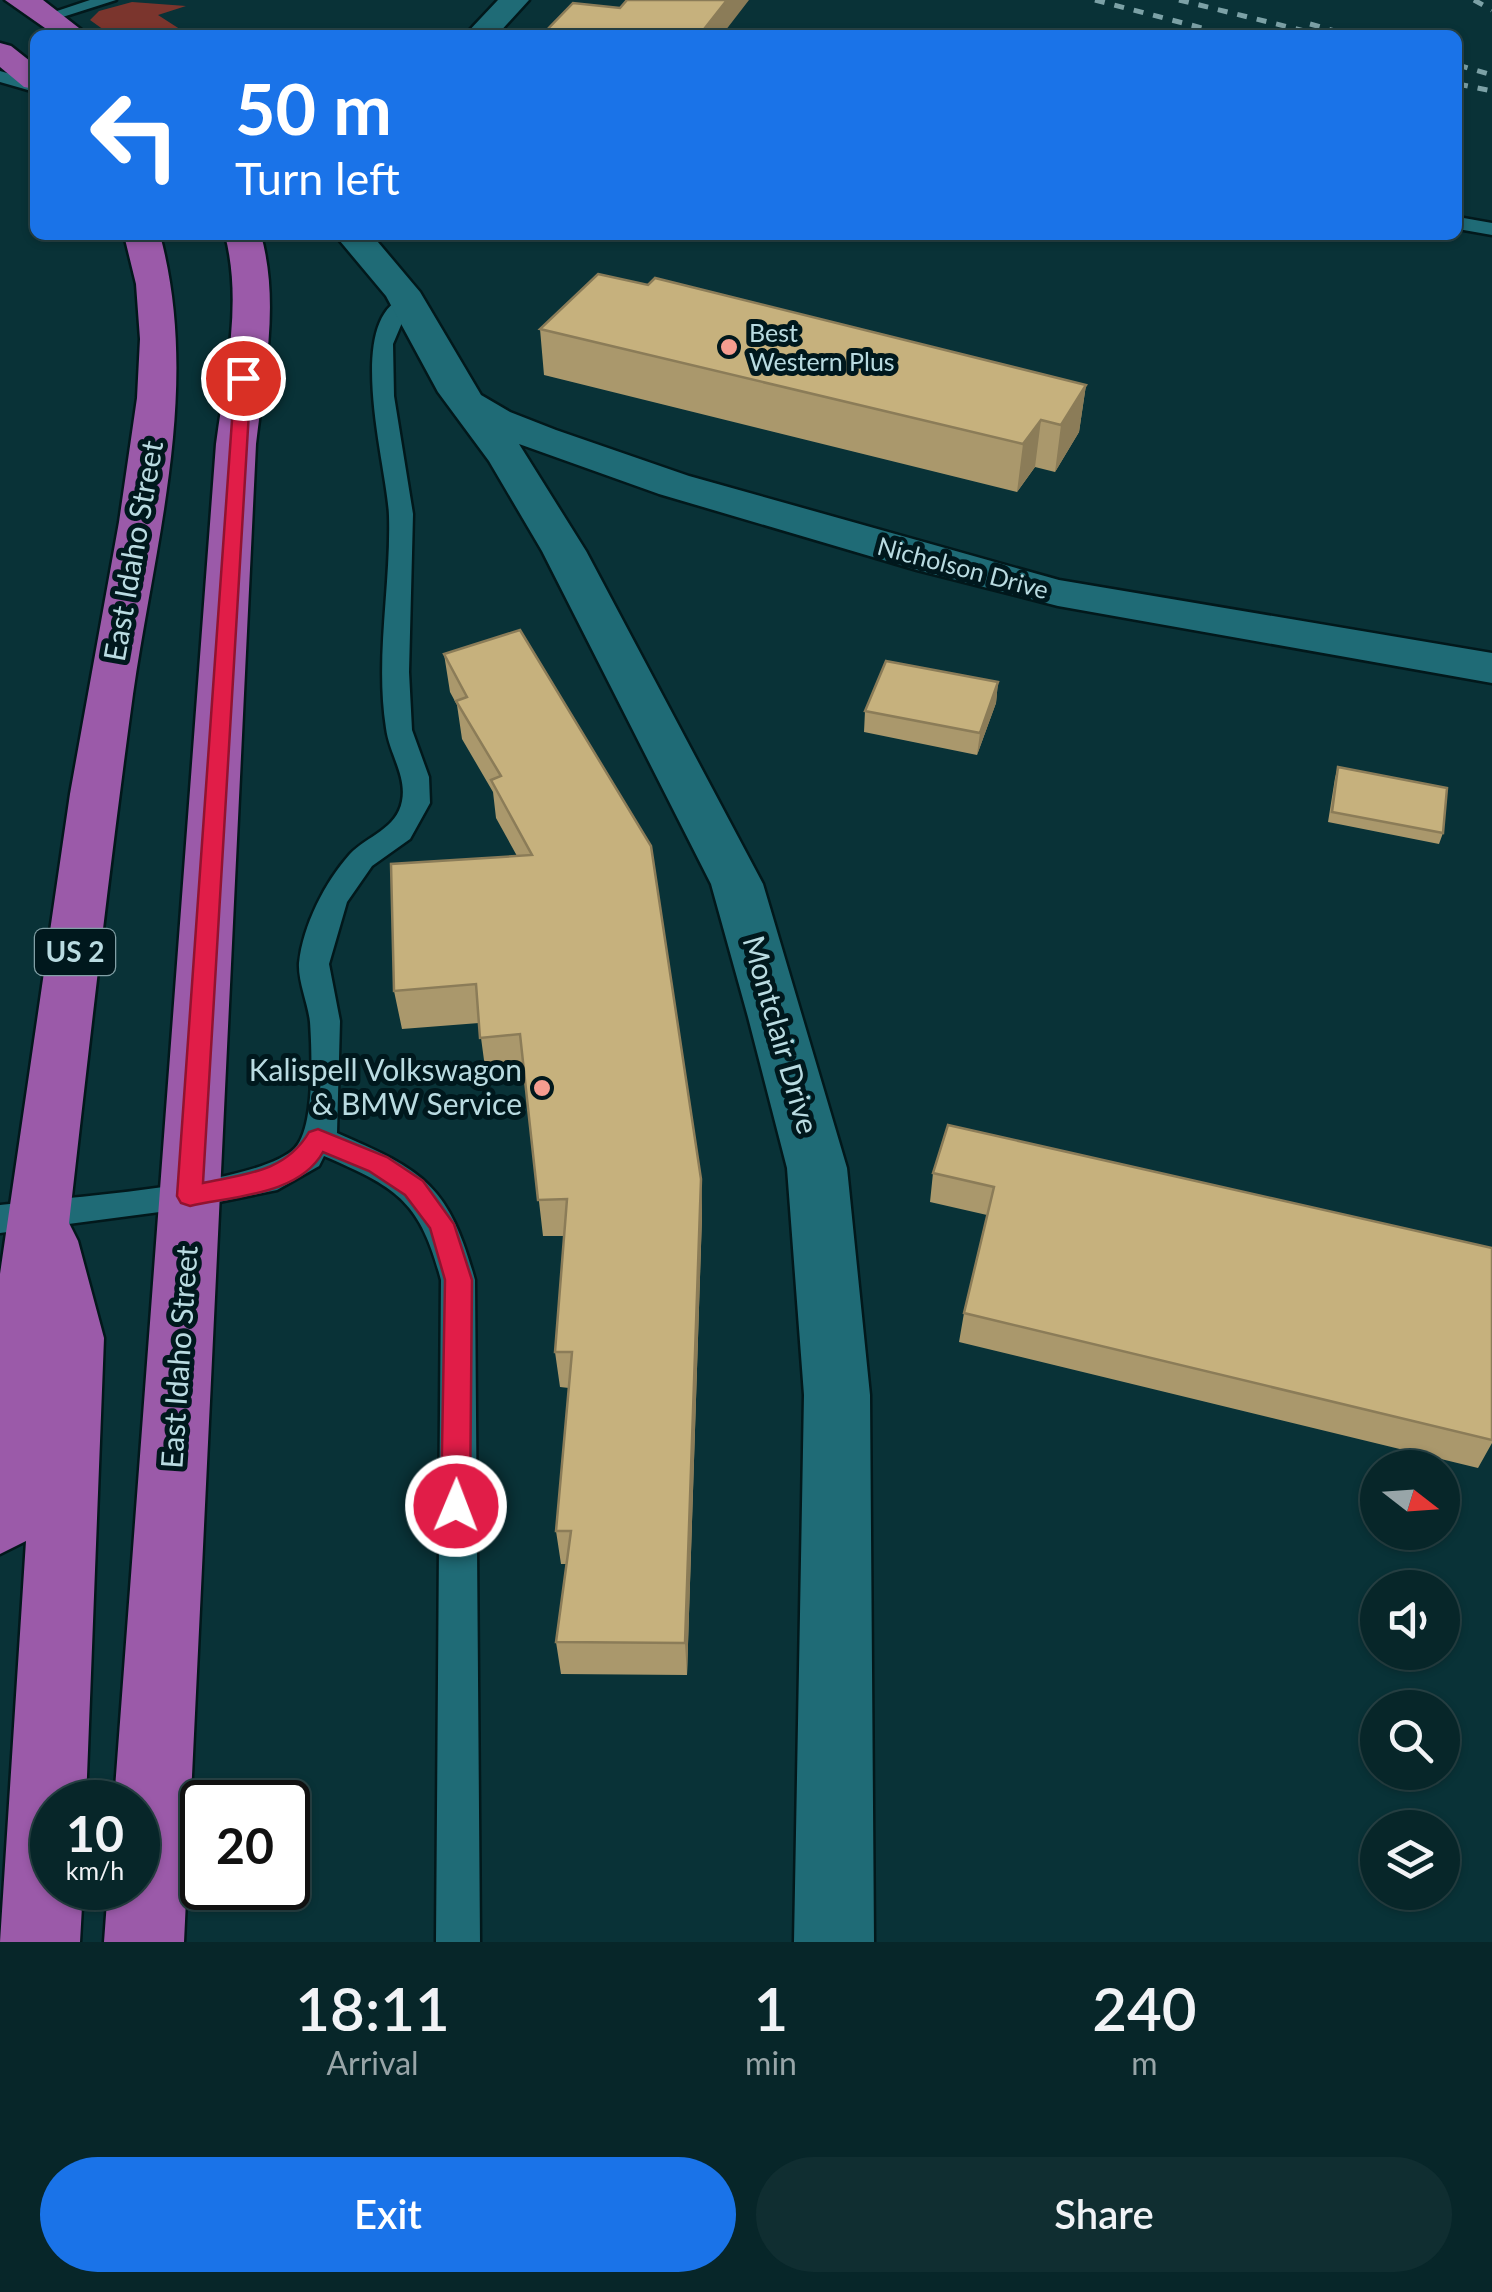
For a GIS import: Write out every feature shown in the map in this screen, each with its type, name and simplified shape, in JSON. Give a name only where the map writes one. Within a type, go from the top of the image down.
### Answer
[{"type":"highway","points":[[20,0],[61,26]]},
{"type":"highway","points":[[0,52],[30,79]]},
{"type":"highway","name":"East Idaho Street","points":[[0,1522],[20,1216],[155,427],[156,308],[143,240]]},
{"type":"highway","name":"East Idaho Street","points":[[144,1942],[236,444],[250,311],[247,240]]},
{"type":"highway","points":[[20,1216],[72,1338],[40,1942]]},
{"type":"street","points":[[485,30],[514,0]]},
{"type":"street","name":"Montclair Drive","points":[[358,240],[408,302],[458,392],[508,458],[564,551],[736,884],[817,1168],[836,1395],[834,1942]]},
{"type":"street","name":"Nicholson Drive","points":[[458,392],[496,421],[542,439],[674,485],[933,561],[1058,593],[1492,668]]},
{"type":"lane","points":[[61,26],[108,0]]},
{"type":"lane","points":[[0,76],[30,82]]},
{"type":"lane","points":[[1462,224],[1492,229]]},
{"type":"lane","points":[[20,1216],[190,1196],[277,1177],[307,1157],[324,1128],[325,1021],[314,964],[333,900],[362,859],[400,832],[416,803],[415,776],[398,730],[401,514],[382,382],[383,344],[394,316],[408,302]]},
{"type":"lane","points":[[318,1139],[378,1164],[414,1188],[442,1224],[458,1280],[455,1689],[458,1942]]},
{"type":"shaded area","points":[[132,2],[186,6],[158,15],[181,30],[104,30],[90,20],[99,11]]},
{"type":"building","points":[[627,0],[727,0],[703,30],[547,30],[573,3],[620,8]]},
{"type":"building","points":[[598,274],[648,285],[655,278],[1086,385],[1061,425],[1041,420],[1023,444],[540,329]]},
{"type":"building","points":[[520,630],[651,846],[701,1179],[685,1643],[556,1642],[571,1531],[556,1531],[572,1352],[555,1352],[567,1199],[538,1200],[520,1034],[480,1038],[476,984],[394,991],[391,864],[532,855],[491,780],[501,776],[456,701],[467,697],[444,654]]},
{"type":"building","points":[[886,661],[998,682],[980,733],[865,711]]},
{"type":"building","points":[[1338,767],[1447,788],[1443,833],[1332,812]]},
{"type":"building","points":[[948,1125],[1492,1248],[1492,1440],[964,1313],[994,1187],[933,1173]]},
{"type":"railway","points":[[1095,0],[1210,30]]},
{"type":"railway","points":[[1179,0],[1301,30]]},
{"type":"railway","points":[[1474,0],[1492,10]]},
{"type":"railway","points":[[1310,24],[1331,30]]},
{"type":"railway","points":[[1462,66],[1492,75]]},
{"type":"railway","points":[[1462,85],[1492,91]]},
{"type":"place","name":"Best Western Plus","points":[[729,347]]},
{"type":"place","name":"Kalispell Volkswagon & BMW Service","points":[[542,1088]]},
{"type":"route","points":[[243,378],[190,1196],[277,1177],[307,1157],[318,1139],[378,1164],[414,1188],[442,1224],[458,1280],[456,1506]]}]
